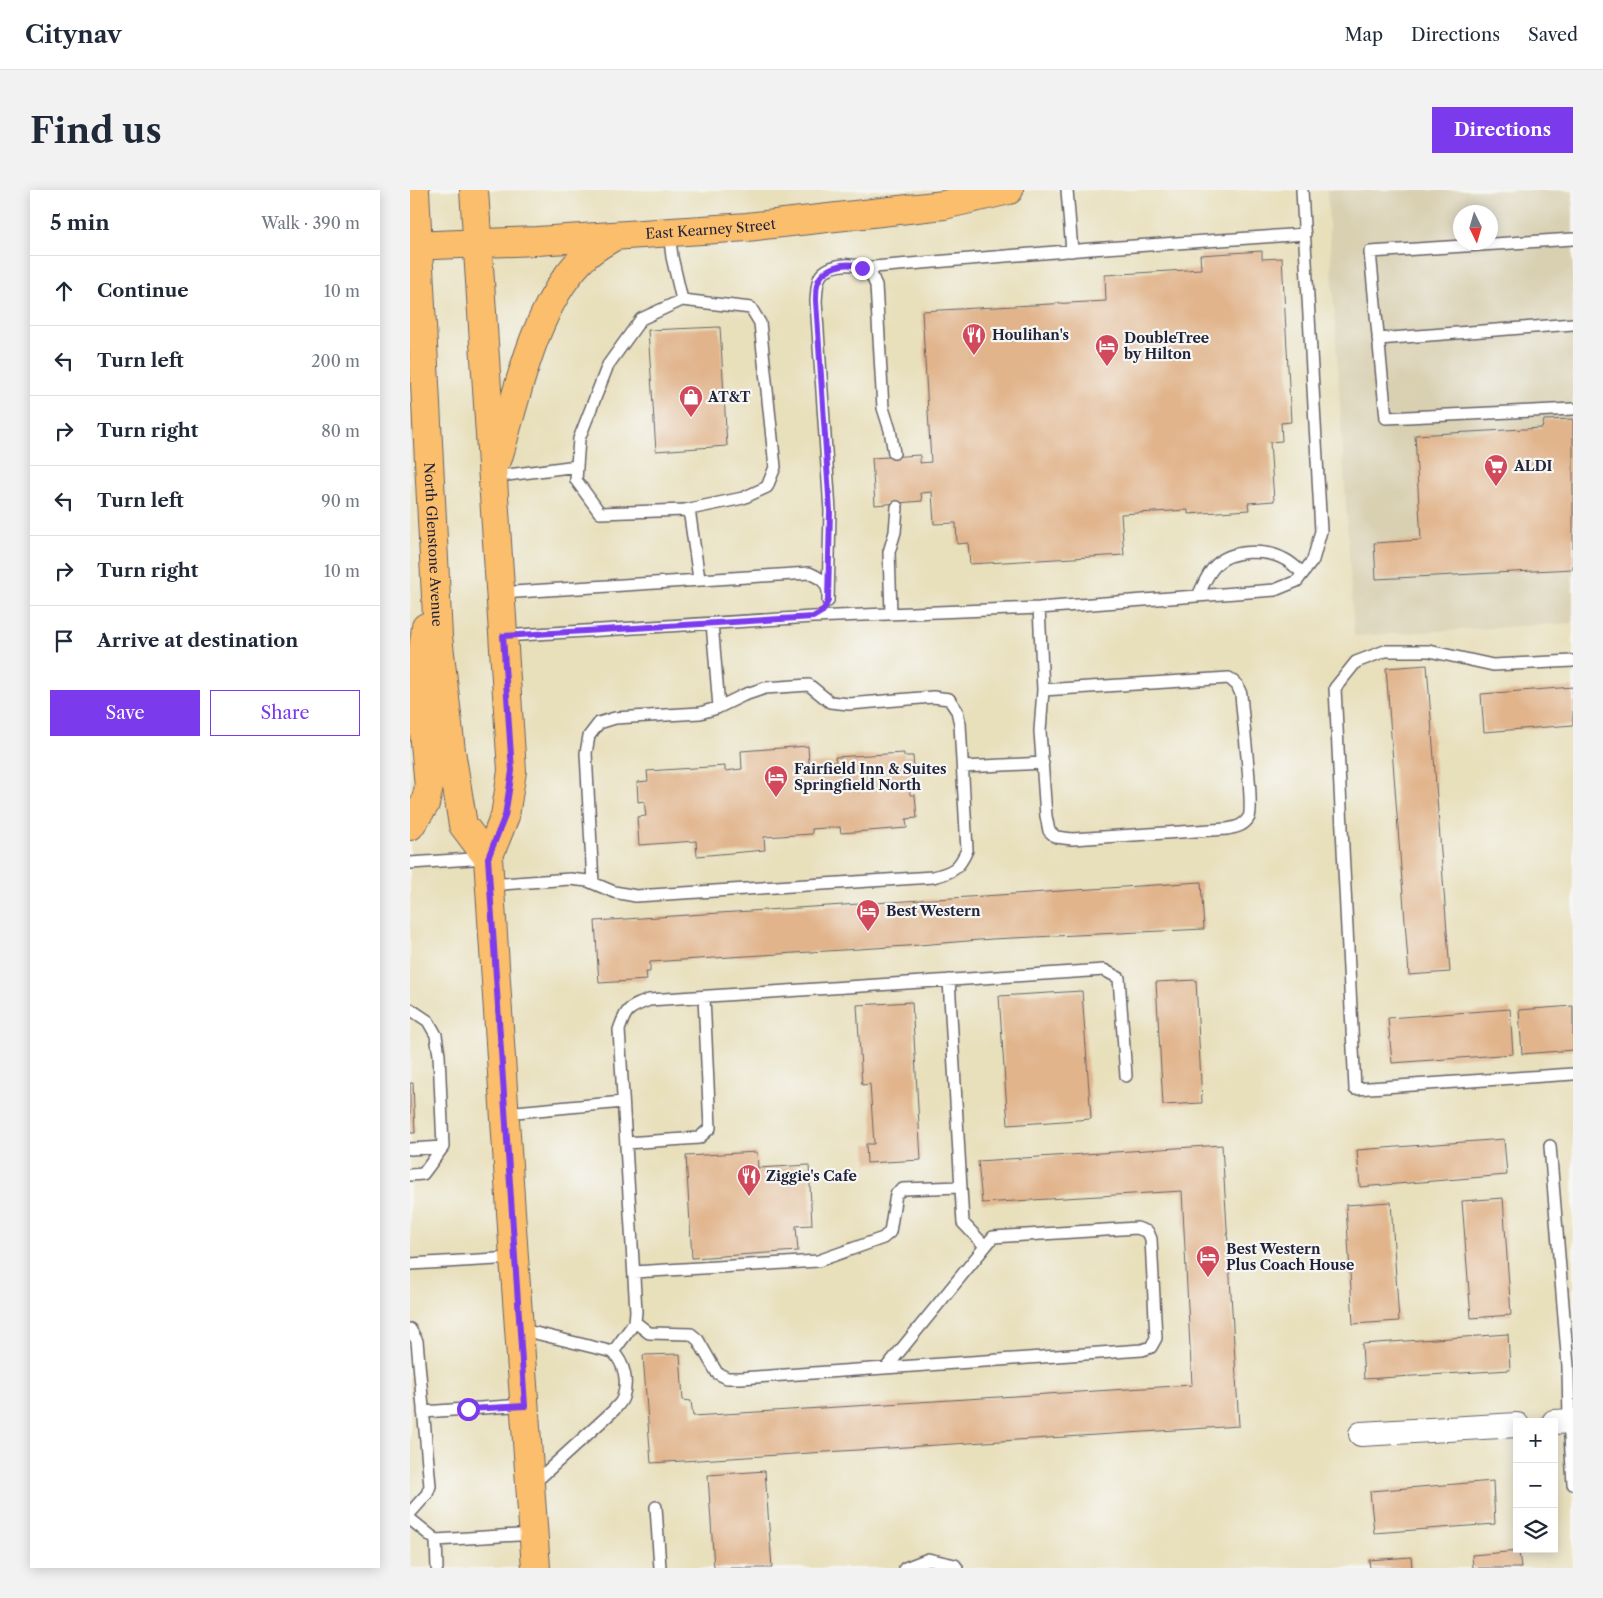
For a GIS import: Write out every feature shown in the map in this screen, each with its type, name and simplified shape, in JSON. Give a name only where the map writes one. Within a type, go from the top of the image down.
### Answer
[{"type":"main road","name":"North Glenstone Avenue","points":[[415,190],[414,246],[426,403],[438,636],[450,751],[463,825],[489,872]]},
{"type":"main road","points":[[474,190],[512,771],[505,816],[489,872],[536,1568]]},
{"type":"main road","name":"East Kearney Street","points":[[414,246],[747,227],[944,205],[1009,190]]},
{"type":"main road","points":[[492,477],[530,350],[544,315],[565,279],[581,260],[593,249],[615,236]]},
{"type":"main road","points":[[410,366],[426,403]]},
{"type":"main road","points":[[410,826],[425,804],[429,787],[422,710],[421,667],[434,563]]},
{"type":"street","points":[[1361,1434],[1513,1425]]},
{"type":"lane","points":[[1067,190],[1072,251]]},
{"type":"lane","points":[[503,636],[813,617],[1039,608],[1276,590],[1297,581],[1313,560],[1321,531],[1302,190]]},
{"type":"lane","points":[[669,232],[672,258],[682,300]]},
{"type":"lane","points":[[813,617],[823,611],[828,601],[830,540],[830,511],[816,301],[817,284],[822,274],[832,267],[845,265],[862,268],[1305,234]]},
{"type":"lane","points":[[1573,239],[1370,252],[1386,418],[1573,409]]},
{"type":"lane","points":[[862,268],[871,273],[876,285],[883,408],[890,430],[894,453]]},
{"type":"lane","points":[[682,300],[751,308],[760,323],[775,467],[766,487],[743,498],[689,509],[600,513],[576,480],[579,439],[608,365],[641,319],[682,300]]},
{"type":"lane","points":[[1378,339],[1573,324]]},
{"type":"lane","points":[[492,477],[577,466]]},
{"type":"lane","points":[[891,614],[889,552],[895,532],[897,508]]},
{"type":"lane","points":[[689,509],[699,580]]},
{"type":"lane","points":[[1198,596],[1215,565],[1229,556],[1248,552],[1264,553],[1284,559],[1303,574]]},
{"type":"lane","points":[[500,593],[809,572],[823,580],[828,588],[828,601]]},
{"type":"lane","points":[[1039,608],[1043,690],[1040,731],[1046,816],[1049,831],[1056,837],[1072,839],[1227,830],[1243,825],[1250,815],[1250,796],[1240,694],[1237,685],[1229,678],[1043,690]]},
{"type":"lane","points":[[712,623],[719,707]]},
{"type":"lane","points":[[1573,661],[1493,664],[1429,651],[1385,652],[1356,662],[1335,688],[1355,1089],[1573,1074]]},
{"type":"lane","points":[[410,863],[570,879],[593,883],[614,892],[636,896],[933,877],[949,873],[962,864],[967,850],[960,724],[957,710],[949,699],[933,697],[849,704],[830,702],[809,686],[791,686],[765,688],[700,713],[615,718],[600,723],[588,736],[586,753],[593,883]]},
{"type":"lane","points":[[963,767],[1042,763]]},
{"type":"lane","points":[[613,1352],[635,1322],[634,1272],[618,1030],[624,1014],[635,1006],[649,1000],[1104,970],[1119,978],[1126,1076]]},
{"type":"lane","points":[[949,980],[963,1223],[985,1246]]},
{"type":"lane","points":[[626,1143],[699,1138],[710,1128],[704,997]]},
{"type":"lane","points":[[410,1009],[428,1021],[436,1036],[439,1055],[443,1147],[423,1174],[410,1175]]},
{"type":"lane","points":[[505,1113],[623,1102]]},
{"type":"lane","points":[[1550,1146],[1570,1337],[1565,1422],[1573,1484]]},
{"type":"lane","points":[[410,1149],[443,1147]]},
{"type":"lane","points":[[634,1272],[818,1261],[883,1238],[890,1232],[896,1194],[904,1189],[961,1187]]},
{"type":"lane","points":[[635,1322],[649,1333],[691,1334],[698,1340],[717,1373],[727,1378],[741,1378],[886,1368],[1142,1350],[1151,1347],[1156,1338],[1151,1240],[1148,1232],[1137,1228],[993,1237],[886,1368]]},
{"type":"lane","points":[[410,1264],[514,1258]]},
{"type":"lane","points":[[519,1329],[613,1352],[620,1359],[625,1383],[623,1399],[614,1410],[530,1487]]},
{"type":"lane","points":[[410,1330],[417,1341],[430,1486],[427,1494],[410,1513]]},
{"type":"lane","points":[[423,1412],[525,1406]]},
{"type":"lane","points":[[656,1507],[660,1568]]},
{"type":"lane","points":[[410,1519],[436,1540],[534,1534]]},
{"type":"lane","points":[[436,1540],[437,1568]]},
{"type":"lane","points":[[905,1568],[928,1559],[955,1565],[957,1568]]},
{"type":"shaded area","points":[[1327,190],[1573,190],[1573,623],[1354,636]]},
{"type":"building","name":"DoubleTree by Hilton","points":[[1262,251],[1262,259],[1282,258],[1291,422],[1281,423],[1282,441],[1270,442],[1274,501],[1248,503],[1249,510],[1188,514],[1188,510],[1121,514],[1124,555],[970,564],[968,543],[957,544],[956,523],[934,524],[932,492],[921,493],[922,501],[875,505],[872,458],[920,455],[920,463],[931,462],[922,311],[1106,301],[1105,275],[1201,269],[1200,255]]},
{"type":"building","points":[[720,327],[727,446],[656,451],[648,330]]},
{"type":"building","name":"ALDI","points":[[1573,419],[1573,569],[1376,579],[1374,543],[1421,540],[1415,435],[1542,428],[1544,420]]},
{"type":"building","points":[[1427,665],[1450,972],[1409,975],[1386,668]]},
{"type":"building","points":[[1573,687],[1573,725],[1484,732],[1481,694]]},
{"type":"building","name":"Fairfield Inn & Suites Springfield North","points":[[808,746],[809,764],[836,762],[835,757],[904,753],[904,756],[913,756],[915,783],[909,784],[910,795],[915,795],[917,818],[906,819],[907,828],[841,833],[840,827],[812,829],[812,834],[764,837],[765,850],[697,856],[696,841],[639,845],[637,817],[646,816],[644,801],[638,802],[637,782],[648,781],[647,771],[725,766],[725,771],[742,769],[741,751]]},
{"type":"building","name":"Best Western","points":[[1201,882],[1204,929],[992,939],[650,962],[650,972],[646,972],[647,980],[599,983],[595,921]]},
{"type":"building","points":[[1196,980],[1202,1103],[1163,1105],[1156,982]]},
{"type":"building","points":[[1082,991],[1091,1119],[1008,1125],[999,996]]},
{"type":"building","points":[[912,1002],[921,1160],[867,1163],[866,1144],[874,1144],[870,1084],[862,1085],[857,1005]]},
{"type":"building","points":[[1573,1006],[1573,1050],[1522,1054],[1519,1010]]},
{"type":"building","points":[[1510,1009],[1513,1054],[1392,1063],[1388,1018]]},
{"type":"building","points":[[410,1083],[413,1083],[415,1133],[410,1133]]},
{"type":"building","points":[[1504,1139],[1507,1175],[1360,1187],[1357,1150]]},
{"type":"building","name":"Best Western Plus Coach House","points":[[1222,1145],[1239,1426],[651,1463],[643,1355],[680,1354],[683,1400],[691,1401],[693,1416],[1192,1385],[1182,1191],[982,1203],[978,1161]]},
{"type":"building","name":"Ziggie's Cafe","points":[[757,1152],[758,1168],[809,1165],[812,1225],[796,1226],[798,1251],[692,1258],[686,1156]]},
{"type":"building","points":[[1503,1198],[1511,1315],[1471,1318],[1462,1201]]},
{"type":"building","points":[[1391,1202],[1399,1321],[1353,1324],[1346,1205]]},
{"type":"building","points":[[1508,1334],[1510,1370],[1364,1379],[1362,1344]]},
{"type":"building","points":[[765,1471],[772,1568],[714,1568],[708,1475]]},
{"type":"building","points":[[1493,1481],[1495,1524],[1374,1533],[1370,1491]]},
{"type":"building","points":[[1513,1552],[1519,1553],[1521,1568],[1473,1568],[1472,1555]]},
{"type":"building","points":[[1411,1557],[1412,1568],[1370,1568],[1369,1560]]},
{"type":"place","name":"Houlihan's","points":[[974,356]]},
{"type":"place","name":"DoubleTree by Hilton","points":[[1107,367]]},
{"type":"place","name":"AT&T","points":[[691,418]]},
{"type":"place","name":"ALDI","points":[[1496,487]]},
{"type":"place","name":"Fairfield Inn & Suites Springfield North","points":[[776,798]]},
{"type":"place","name":"Best Western","points":[[868,932]]},
{"type":"place","name":"Ziggie's Cafe","points":[[749,1197]]},
{"type":"place","name":"Best Western Plus Coach House","points":[[1208,1278]]},
{"type":"route","points":[[468,1409],[525,1406],[488,858],[505,816],[512,771],[503,636],[813,617],[823,611],[828,601],[830,511],[816,301],[817,284],[822,274],[832,267],[845,265],[862,268]]}]
